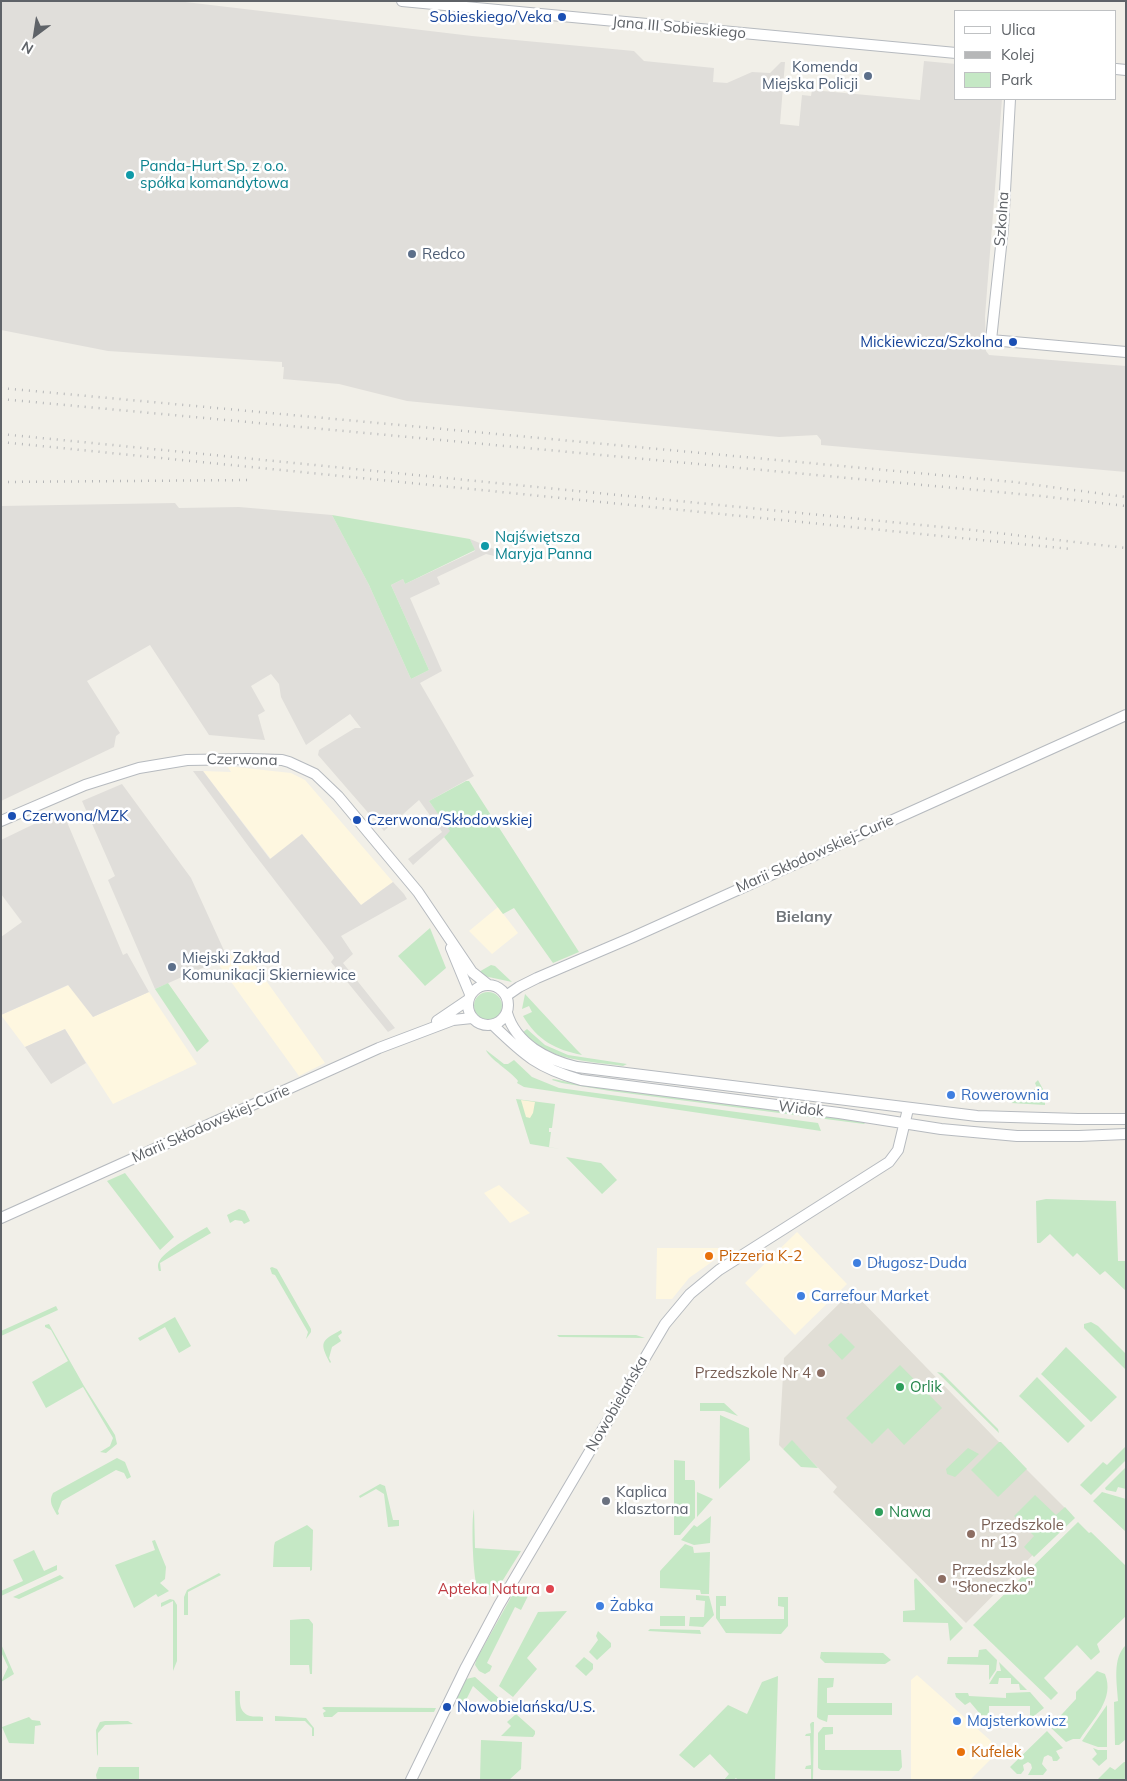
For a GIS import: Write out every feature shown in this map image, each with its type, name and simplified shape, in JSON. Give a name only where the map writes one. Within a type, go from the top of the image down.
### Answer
[{"type":"main road","name":"Jana III Sobieskiego","points":[[402,1],[954,53]]},
{"type":"main road","name":"Szkolna","points":[[1010,100],[1003,228],[991,340],[1126,352]]},
{"type":"main road","name":"Marii Skłodowskiej-Curie","points":[[506,996],[537,978],[633,937],[1126,715]]},
{"type":"main road","name":"Czerwona","points":[[1,821],[85,785],[126,771],[188,760],[240,758],[282,760],[300,766],[315,774],[338,796],[418,892],[472,972],[478,979],[487,984]]},
{"type":"main road","name":"Czerwona","points":[[445,933],[469,997]]},
{"type":"main road","points":[[487,984],[498,987],[506,996],[508,1002],[507,1013],[504,1019],[493,1025],[482,1025],[472,1018],[468,1010],[469,997],[475,989],[487,984]]},
{"type":"main road","name":"Marii Skłodowskiej-Curie","points":[[421,1031],[469,997]]},
{"type":"main road","name":"Widok","points":[[507,1013],[510,1024],[519,1037],[541,1054],[564,1064],[908,1109],[977,1116],[1126,1119]]},
{"type":"main road","name":"Marii Skłodowskiej-Curie","points":[[1,1218],[379,1048],[453,1020],[472,1018]]},
{"type":"main road","name":"Widok","points":[[493,1025],[519,1050],[536,1062],[553,1071],[581,1080],[875,1118],[941,1129],[1017,1136],[1126,1134]]},
{"type":"main road","name":"Nowobielańska","points":[[411,1780],[466,1667],[499,1605],[665,1324],[690,1294],[719,1270],[889,1162],[898,1150],[908,1109]]},
{"type":"shaded area","points":[[1,1],[177,1],[472,36],[634,51],[644,61],[714,68],[713,82],[727,83],[752,72],[770,73],[781,62],[785,62],[780,124],[799,126],[802,95],[811,96],[812,90],[920,100],[924,61],[954,64],[954,100],[1002,100],[985,316],[986,351],[989,355],[1126,366],[1126,472],[821,445],[821,440],[817,435],[779,437],[407,401],[339,384],[283,379],[284,367],[282,367],[282,362],[108,351],[1,330]]},
{"type":"shaded area","points":[[175,503],[179,508],[239,507],[332,515],[369,585],[411,679],[429,670],[391,585],[403,579],[405,584],[475,551],[470,539],[532,565],[486,554],[437,577],[440,584],[410,598],[442,671],[420,683],[474,776],[429,801],[451,831],[413,865],[408,859],[442,832],[419,800],[384,831],[318,755],[319,750],[355,728],[361,728],[350,714],[306,745],[281,697],[279,684],[271,674],[251,686],[265,711],[258,715],[265,740],[209,735],[150,645],[87,681],[120,733],[116,736],[114,747],[1,801],[1,506]]},
{"type":"shaded area","points":[[227,766],[291,773],[305,780],[393,882],[361,905],[302,834],[271,859],[203,771],[231,772]]},
{"type":"shaded area","points":[[193,771],[203,771],[270,859],[302,834],[361,905],[393,882],[404,894],[407,899],[341,936],[353,954],[343,963],[395,1028],[388,1032],[331,962],[334,958],[333,956]]},
{"type":"shaded area","points":[[122,784],[191,878],[227,957],[155,989],[108,880],[115,876],[82,801]]},
{"type":"shaded area","points":[[61,811],[123,955],[127,953],[149,992],[93,1017],[68,985],[1,1015],[1,937],[22,922],[1,894],[1,840]]},
{"type":"shaded area","points":[[498,907],[518,933],[492,954],[469,931]]},
{"type":"shaded area","points":[[243,950],[325,1063],[299,1076],[216,961]]},
{"type":"shaded area","points":[[69,985],[93,1017],[149,992],[197,1064],[113,1104],[65,1029],[25,1047],[1,1015]]},
{"type":"shaded area","points":[[65,1029],[86,1063],[51,1084],[25,1047]]},
{"type":"shaded area","points":[[499,1185],[530,1213],[510,1223],[484,1193]]},
{"type":"shaded area","points":[[797,1232],[847,1284],[795,1335],[745,1283]]},
{"type":"shaded area","points":[[657,1248],[735,1248],[723,1254],[689,1278],[672,1299],[656,1299]]},
{"type":"shaded area","points":[[850,1293],[854,1293],[1072,1515],[966,1623],[833,1492],[837,1487],[792,1441],[783,1449],[779,1445],[784,1358]]},
{"type":"shaded area","points":[[917,1675],[991,1741],[995,1755],[970,1780],[911,1780],[911,1680]]},
{"type":"green space","points":[[332,515],[470,539],[475,550],[405,584],[403,579],[391,585],[429,670],[411,679],[369,585]]},
{"type":"green space","points":[[469,781],[579,952],[553,963],[514,908],[503,914],[444,837],[450,831],[429,801]]},
{"type":"green space","points":[[430,928],[446,968],[425,986],[398,956]]},
{"type":"green space","points":[[491,965],[495,966],[512,982],[477,973]]},
{"type":"green space","points":[[168,983],[209,1041],[197,1052],[155,989]]},
{"type":"green space","points":[[488,992],[498,996],[502,1006],[498,1016],[488,1020],[478,1016],[474,1006],[478,996]]},
{"type":"green space","points":[[525,994],[582,1055],[556,1047],[534,1032],[523,1016],[532,1012],[529,1006],[522,1009]]},
{"type":"green space","points":[[527,1029],[545,1045],[568,1055],[627,1064],[623,1066],[596,1063],[557,1054],[544,1049],[522,1033]]},
{"type":"green space","points":[[486,1050],[504,1064],[514,1060],[532,1077],[559,1088],[818,1123],[821,1131],[524,1087],[517,1083],[518,1081],[515,1077],[491,1057]]},
{"type":"green space","points":[[553,1079],[584,1085],[866,1122],[864,1124],[610,1091],[562,1083]]},
{"type":"green space","points":[[1038,1080],[1045,1093],[1045,1105],[1011,1103],[1037,1088],[1035,1083]]},
{"type":"green space","points":[[516,1099],[555,1104],[552,1128],[549,1128],[549,1132],[551,1132],[549,1147],[560,1149],[530,1144]]},
{"type":"green space","points":[[566,1157],[601,1163],[617,1180],[602,1194]]},
{"type":"green space","points":[[125,1173],[174,1237],[160,1250],[107,1181]]},
{"type":"green space","points":[[1046,1199],[1116,1201],[1118,1261],[1126,1261],[1126,1291],[1105,1271],[1100,1275],[1077,1253],[1073,1257],[1050,1234],[1040,1243],[1037,1243],[1036,1201]]},
{"type":"green space","points":[[239,1209],[245,1211],[250,1221],[244,1224],[242,1221],[235,1220],[230,1223],[227,1215]]},
{"type":"green space","points":[[207,1227],[211,1233],[160,1263],[161,1271],[159,1271],[158,1263],[168,1251]]},
{"type":"green space","points":[[270,1268],[277,1269],[311,1329],[306,1339],[308,1332],[275,1275],[272,1274]]},
{"type":"green space","points":[[56,1306],[58,1310],[1,1336],[1,1331]]},
{"type":"green space","points":[[175,1317],[191,1346],[179,1353],[165,1327],[140,1341],[138,1338]]},
{"type":"green space","points":[[1091,1322],[1098,1326],[1126,1354],[1126,1370],[1084,1328],[1084,1324]]},
{"type":"green space","points":[[49,1324],[84,1386],[115,1435],[117,1444],[106,1453],[100,1452],[110,1446],[113,1438],[83,1387],[46,1408],[32,1382],[68,1361],[51,1330],[45,1327],[45,1325]]},
{"type":"green space","points":[[341,1330],[342,1333],[338,1336],[341,1341],[332,1347],[329,1358],[330,1363],[324,1351],[324,1343],[329,1337]]},
{"type":"green space","points":[[841,1333],[855,1347],[842,1360],[828,1345]]},
{"type":"green space","points":[[557,1335],[636,1335],[645,1338],[559,1337]]},
{"type":"green space","points":[[1066,1347],[1117,1397],[1091,1422],[1041,1374]]},
{"type":"green space","name":"Orlik","points":[[900,1365],[942,1408],[904,1445],[888,1428],[872,1444],[846,1418]]},
{"type":"green space","points":[[937,1372],[942,1373],[998,1429],[999,1433]]},
{"type":"green space","points":[[1037,1377],[1085,1426],[1068,1443],[1019,1396]]},
{"type":"green space","points":[[700,1403],[724,1403],[738,1416],[724,1411],[700,1411]]},
{"type":"green space","points":[[720,1415],[749,1428],[750,1460],[719,1489]]},
{"type":"green space","points":[[792,1440],[818,1468],[801,1467],[783,1449]]},
{"type":"green space","points":[[999,1442],[1027,1469],[998,1497],[971,1470]]},
{"type":"green space","points":[[1126,1446],[1126,1460],[1091,1495],[1080,1485],[1103,1462],[1107,1465]]},
{"type":"green space","points":[[968,1448],[979,1454],[955,1477],[947,1474],[946,1469]]},
{"type":"green space","points":[[117,1458],[125,1462],[131,1477],[127,1479],[124,1473],[116,1470],[62,1501],[58,1511],[59,1514],[57,1515],[51,1502],[53,1493]]},
{"type":"green space","points":[[674,1460],[685,1461],[685,1480],[694,1480],[695,1482],[695,1518],[680,1535],[674,1535]]},
{"type":"green space","points":[[1126,1467],[1126,1489],[1118,1487],[1116,1492],[1106,1490],[1105,1488]]},
{"type":"green space","points":[[380,1484],[385,1486],[393,1520],[399,1520],[399,1526],[388,1527],[384,1494],[376,1489],[360,1498],[359,1496]]},
{"type":"green space","points":[[697,1492],[713,1499],[697,1517]]},
{"type":"green space","points":[[1102,1492],[1126,1499],[1126,1532],[1093,1501]]},
{"type":"green space","points":[[1035,1495],[1056,1515],[1065,1507],[1075,1518],[1034,1557],[1024,1547],[1034,1536],[1014,1516]]},
{"type":"green space","points":[[474,1509],[475,1548],[521,1551],[493,1596],[486,1594],[477,1586],[473,1536]]},
{"type":"green space","points":[[711,1516],[710,1543],[694,1545],[681,1540],[694,1525],[697,1527]]},
{"type":"green space","points":[[1078,1522],[1126,1566],[1126,1616],[1097,1644],[1100,1652],[1091,1660],[1077,1645],[1044,1678],[1058,1693],[1051,1700],[973,1625]]},
{"type":"green space","points":[[307,1525],[313,1530],[312,1570],[310,1571],[310,1567],[273,1567],[275,1542]]},
{"type":"green space","points":[[155,1540],[166,1567],[165,1579],[160,1583],[169,1591],[158,1597],[156,1594],[134,1608],[115,1565],[155,1550],[152,1541]]},
{"type":"green space","points":[[685,1544],[693,1547],[694,1553],[710,1552],[709,1594],[701,1594],[700,1590],[660,1588],[660,1571]]},
{"type":"green space","points":[[34,1550],[44,1571],[57,1565],[57,1570],[1,1596],[1,1591],[23,1581],[13,1560]]},
{"type":"green space","points":[[219,1573],[221,1575],[188,1592],[188,1615],[184,1615],[184,1597],[187,1590]]},
{"type":"green space","points":[[60,1575],[64,1578],[19,1599],[13,1597]]},
{"type":"green space","points":[[916,1578],[963,1628],[950,1641],[948,1623],[903,1622],[903,1611],[915,1610],[914,1580]]},
{"type":"green space","points":[[516,1590],[523,1591],[528,1596],[521,1610],[515,1607],[487,1663],[492,1666],[490,1671],[485,1674],[479,1671],[475,1665],[476,1660]]},
{"type":"green space","points":[[696,1595],[709,1596],[714,1615],[703,1627],[689,1626],[690,1617],[704,1617],[705,1601],[696,1600]]},
{"type":"green space","points":[[716,1596],[726,1596],[726,1606],[720,1606],[720,1619],[784,1619],[784,1607],[778,1606],[778,1597],[788,1597],[788,1626],[781,1634],[726,1633],[716,1618]]},
{"type":"green space","points":[[170,1599],[174,1600],[177,1605],[177,1661],[173,1671],[173,1601],[161,1607],[161,1603]]},
{"type":"green space","points":[[567,1611],[527,1658],[537,1669],[513,1697],[499,1686],[538,1612]]},
{"type":"green space","points":[[660,1616],[685,1616],[685,1626],[660,1626]]},
{"type":"green space","points":[[309,1619],[313,1624],[312,1674],[310,1674],[309,1665],[290,1665],[290,1620]]},
{"type":"green space","points":[[650,1629],[700,1630],[701,1634],[648,1631]]},
{"type":"green space","points":[[598,1631],[611,1643],[611,1647],[597,1660],[589,1652],[598,1640],[596,1636]]},
{"type":"green space","points":[[1,1644],[14,1674],[1,1682],[8,1667],[1,1652]]},
{"type":"green space","points":[[1126,1645],[1126,1739],[1119,1745],[1115,1745],[1114,1702],[1118,1701],[1117,1664]]},
{"type":"green space","points":[[986,1649],[997,1660],[996,1670],[989,1680],[989,1665],[947,1664],[948,1657],[978,1657],[979,1650]]},
{"type":"green space","points":[[821,1652],[883,1653],[891,1660],[885,1664],[825,1663],[820,1658]]},
{"type":"green space","points":[[584,1657],[593,1664],[593,1669],[586,1676],[575,1666]]},
{"type":"green space","points":[[999,1662],[1027,1690],[1020,1690],[1019,1684],[1011,1684],[1011,1678],[999,1678],[998,1684],[989,1684],[997,1671],[1001,1671]]},
{"type":"green space","points":[[1097,1671],[1105,1674],[1107,1692],[1105,1700],[1080,1739],[1066,1742],[1050,1727],[1076,1699],[1076,1692]]},
{"type":"green space","points":[[778,1676],[775,1780],[738,1780],[736,1778],[724,1780],[729,1774],[710,1754],[694,1768],[679,1755],[728,1705],[747,1714],[762,1682]]},
{"type":"green space","points":[[475,1677],[510,1708],[504,1714],[473,1686],[463,1706],[456,1700],[466,1679]]},
{"type":"green space","points":[[818,1678],[834,1678],[833,1687],[827,1688],[827,1703],[892,1703],[892,1715],[828,1715],[827,1722],[819,1719],[817,1717]]},
{"type":"green space","points":[[235,1691],[240,1691],[240,1706],[243,1712],[250,1716],[263,1717],[263,1721],[236,1721]]},
{"type":"green space","points":[[1030,1692],[1044,1708],[1030,1719],[1030,1706],[989,1706],[989,1716],[981,1715],[970,1702],[965,1705],[956,1697],[955,1693],[968,1693],[969,1696],[1006,1698],[1006,1693]]},
{"type":"green space","points":[[1107,1705],[1107,1747],[1098,1747],[1082,1741]]},
{"type":"green space","points":[[322,1708],[436,1708],[434,1712],[338,1712],[332,1717],[324,1717],[323,1713],[326,1711]]},
{"type":"green space","points":[[516,1714],[535,1731],[533,1737],[501,1736],[511,1726],[507,1722]]},
{"type":"green space","points":[[275,1716],[306,1718],[314,1728],[314,1736],[312,1736],[312,1728],[305,1721],[275,1721]]},
{"type":"green space","points":[[29,1717],[32,1720],[40,1721],[41,1725],[35,1726],[34,1744],[9,1743],[2,1727]]},
{"type":"green space","points":[[128,1721],[133,1724],[105,1725],[98,1733],[98,1756],[96,1730],[100,1722]]},
{"type":"green space","points":[[814,1722],[813,1780],[811,1780],[811,1769],[805,1769],[806,1766],[811,1765],[810,1736],[805,1736],[811,1733],[810,1724]]},
{"type":"green space","points":[[823,1727],[833,1727],[833,1734],[825,1735],[825,1750],[901,1750],[902,1767],[899,1771],[821,1770],[818,1768],[818,1733]]},
{"type":"green space","points":[[1047,1731],[1063,1748],[1056,1751],[1060,1758],[1057,1761],[1053,1761],[1052,1757],[1048,1755],[1044,1757],[1042,1764],[1047,1770],[1043,1775],[1028,1775],[1032,1768],[1028,1762],[1023,1765],[1024,1770],[1021,1774],[1017,1774],[1010,1767]]},
{"type":"green space","points":[[481,1740],[522,1742],[521,1769],[509,1780],[480,1780]]},
{"type":"green space","points":[[1093,1748],[1107,1750],[1107,1759],[1099,1766],[1092,1759],[1097,1754]]},
{"type":"green space","points":[[1126,1762],[1126,1780],[1097,1780],[1110,1767],[1115,1770]]},
{"type":"green space","points":[[99,1767],[139,1767],[139,1780],[97,1780],[96,1775]]},
{"type":"sand","points":[[521,1100],[535,1102],[530,1118],[526,1117]]},
{"type":"railway","points":[[1,388],[1014,482],[1126,497]]},
{"type":"railway","points":[[1,399],[1041,496],[1126,506]]},
{"type":"railway","points":[[1,434],[972,530],[1126,548]]},
{"type":"railway","points":[[1,442],[1071,549]]},
{"type":"railway","points":[[1,482],[251,480]]},
{"type":"place","name":"Sobieskiego/Veka","points":[[562,17]]},
{"type":"place","name":"Komenda Miejska Policji","points":[[868,76]]},
{"type":"place","name":"Panda-Hurt Sp. z o.o. spółka komandytowa","points":[[130,175]]},
{"type":"place","name":"Redco","points":[[412,254]]},
{"type":"place","name":"Mickiewicza/Szkolna","points":[[1013,342]]},
{"type":"place","name":"Najświętsza Maryja Panna","points":[[485,546]]},
{"type":"place","name":"Czerwona/MZK","points":[[12,816]]},
{"type":"place","name":"Czerwona/Skłodowskiej","points":[[357,820]]},
{"type":"place","name":"Miejski Zakład Komunikacji Skierniewice","points":[[172,967]]},
{"type":"place","name":"Rowerownia","points":[[951,1095]]},
{"type":"place","name":"Pizzeria K-2","points":[[709,1256]]},
{"type":"place","name":"Długosz-Duda","points":[[857,1263]]},
{"type":"place","name":"Carrefour Market","points":[[801,1296]]},
{"type":"place","name":"Przedszkole Nr 4","points":[[821,1373]]},
{"type":"place","name":"Orlik","points":[[900,1387]]},
{"type":"place","name":"Kaplica klasztorna","points":[[606,1501]]},
{"type":"place","name":"Nawa","points":[[879,1512]]},
{"type":"place","name":"Przedszkole nr 13","points":[[971,1534]]},
{"type":"place","name":"Przedszkole \"Słoneczko\"","points":[[942,1579]]},
{"type":"place","name":"Apteka Natura","points":[[550,1589]]},
{"type":"place","name":"Żabka","points":[[600,1606]]},
{"type":"place","name":"Nowobielańska/U.S.","points":[[447,1707]]},
{"type":"place","name":"Majsterkowicz","points":[[957,1721]]},
{"type":"place","name":"Kufelek","points":[[961,1752]]},
{"type":"district","name":"Bielany","points":[[804,917]]}]
